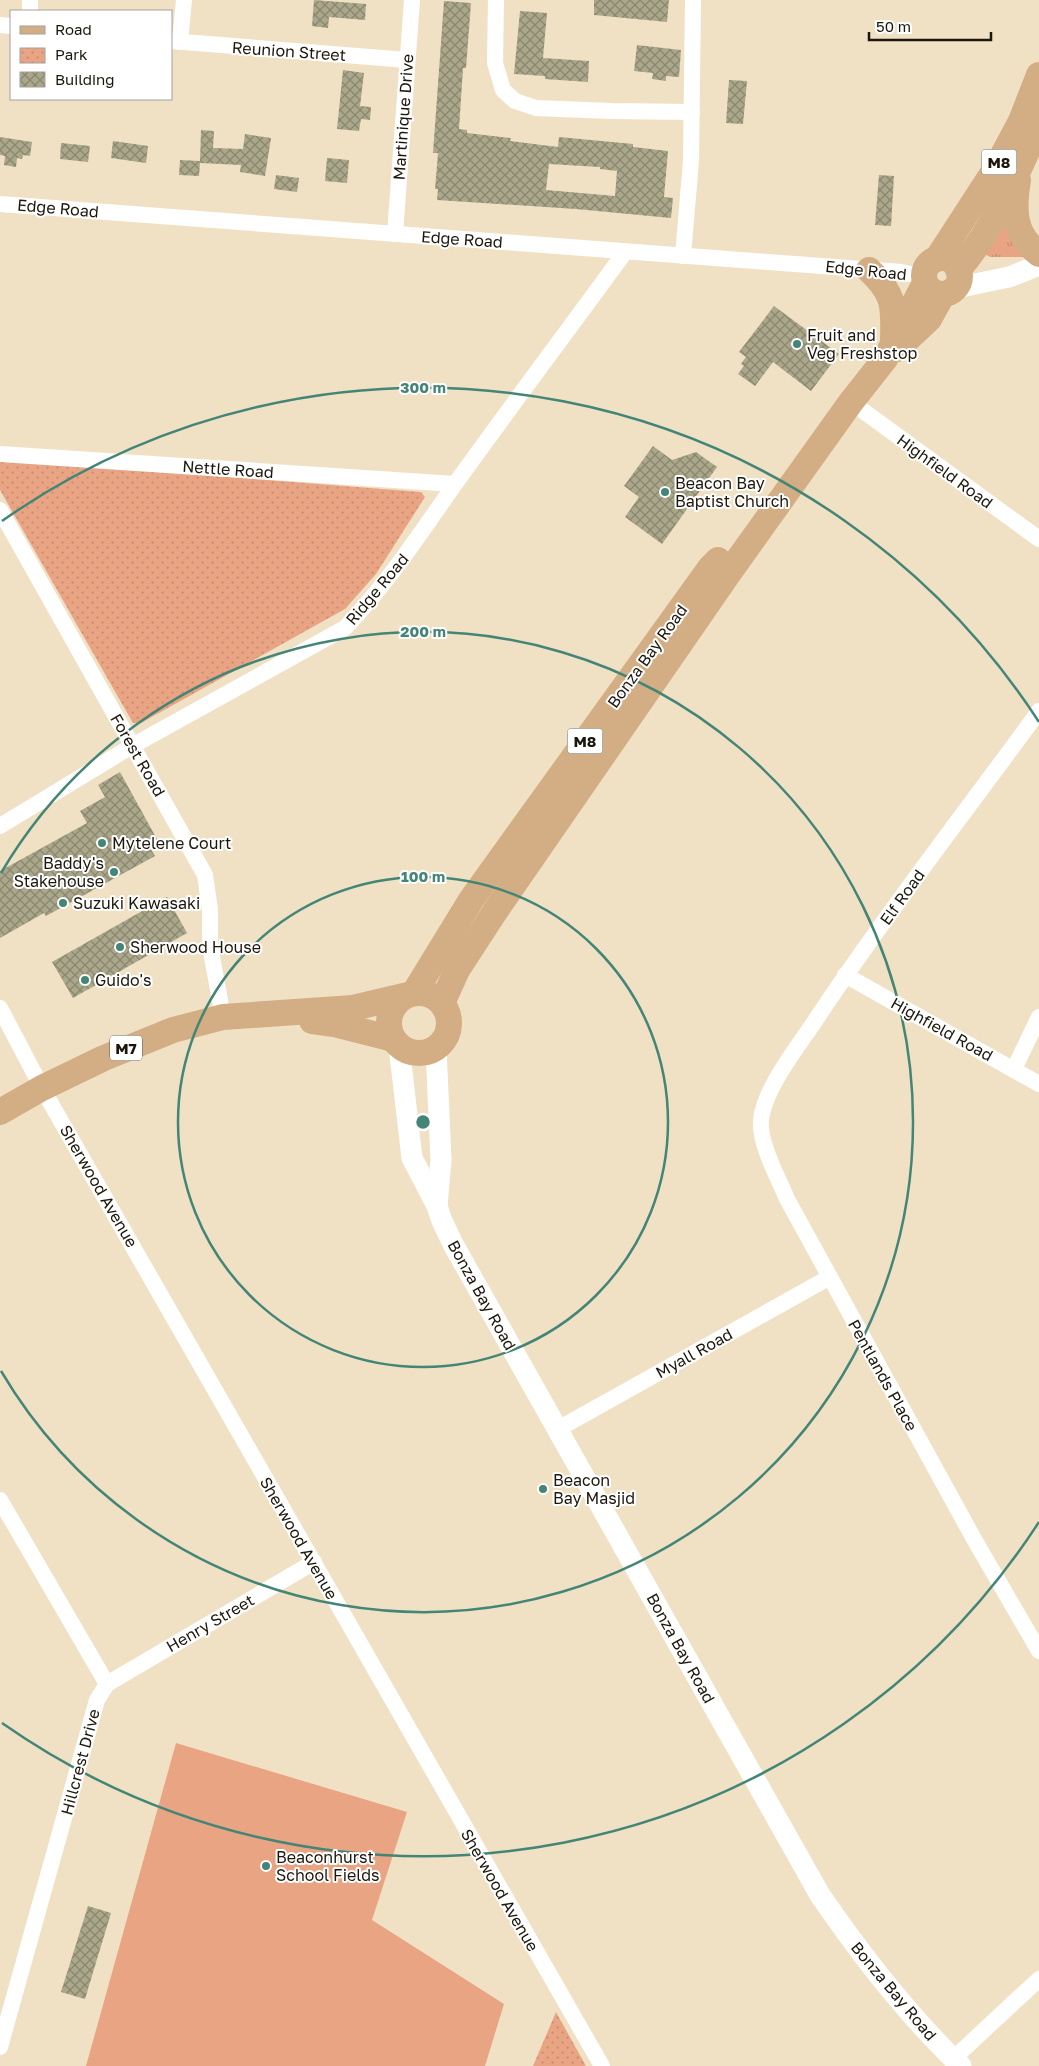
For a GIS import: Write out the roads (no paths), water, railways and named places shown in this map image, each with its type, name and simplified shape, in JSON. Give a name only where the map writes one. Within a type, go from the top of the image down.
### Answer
[{"type":"main road","name":"Bonza Bay Road","points":[[442,1003],[456,970],[479,934],[776,504],[889,350],[909,340],[929,318],[943,278],[1020,121],[1039,75]]},
{"type":"main road","name":"Bonza Bay Road","points":[[943,278],[976,250],[1020,167],[1039,124]]},
{"type":"main road","points":[[1020,167],[1015,196],[1018,224],[1025,241],[1038,262]]},
{"type":"main road","points":[[869,270],[882,282],[891,297],[894,313],[889,350]]},
{"type":"main road","name":"Bonza Bay Road","points":[[409,994],[471,900],[710,568],[776,504]]},
{"type":"main road","points":[[262,1015],[354,1008],[409,994],[428,995],[442,1003],[450,1021],[446,1036],[436,1048],[427,1052],[407,1051],[396,1042],[389,1029],[391,1010],[397,1002],[409,994]]},
{"type":"main road","points":[[262,1015],[334,1024],[396,1042]]},
{"type":"main road","name":"M7","points":[[0,1112],[42,1088],[137,1043],[173,1030],[223,1017],[262,1015]]},
{"type":"street","points":[[176,42],[184,0]]},
{"type":"street","name":"Martinique Drive","points":[[394,234],[412,0]]},
{"type":"street","points":[[496,0],[495,63],[503,90],[515,101],[536,108],[692,112]]},
{"type":"street","points":[[683,256],[691,161],[693,0]]},
{"type":"street","name":"Reunion Street","points":[[176,42],[407,60]]},
{"type":"street","name":"Edge Road","points":[[0,204],[901,272],[943,278],[995,267],[1038,262]]},
{"type":"street","name":"Ridge Road","points":[[0,826],[132,746],[345,628],[366,606],[419,538],[455,484],[625,252]]},
{"type":"street","name":"Highfield Road","points":[[851,402],[1039,539]]},
{"type":"street","name":"Nettle Road","points":[[0,454],[455,484]]},
{"type":"street","name":"Forest Road","points":[[0,510],[204,875],[210,910],[211,952],[223,1017]]},
{"type":"street","name":"Elf Road","points":[[771,1089],[845,975],[1039,711]]},
{"type":"street","name":"Highfield Road","points":[[845,975],[1039,1084]]},
{"type":"street","name":"Sherwood Avenue","points":[[0,1008],[42,1088],[602,2066]]},
{"type":"street","points":[[1014,1069],[1039,1017]]},
{"type":"street","name":"Bonza Bay Road","points":[[396,1042],[412,1158],[437,1206],[453,1244],[820,1895],[854,1946],[890,1990],[957,2062]]},
{"type":"street","name":"Bonza Bay Road","points":[[436,1048],[441,1160],[437,1206]]},
{"type":"street","name":"Pentlands Place","points":[[771,1089],[761,1121],[761,1132],[766,1150],[786,1199],[970,1531],[1039,1651]]},
{"type":"street","name":"Myall Road","points":[[558,1429],[830,1277]]},
{"type":"street","points":[[0,1500],[107,1684]]},
{"type":"street","name":"Henry Street","points":[[107,1684],[314,1562]]},
{"type":"street","name":"Hillcrest Drive","points":[[0,2047],[4,2013],[97,1700],[107,1684]]},
{"type":"street","points":[[957,2062],[1039,1979]]},
{"type":"place","name":"Fruit and Veg Freshstop","points":[[797,344]]},
{"type":"place","name":"Beacon Bay Baptist Church","points":[[665,492]]},
{"type":"place","name":"Mytelene Court","points":[[102,843]]},
{"type":"place","name":"Baddy's Stakehouse","points":[[114,872]]},
{"type":"place","name":"Suzuki Kawasaki","points":[[63,903]]},
{"type":"place","name":"Sherwood House","points":[[120,947]]},
{"type":"place","name":"Guido's","points":[[85,980]]},
{"type":"place","name":"Beacon Bay Masjid","points":[[543,1489]]},
{"type":"place","name":"Beaconhurst School Fields","points":[[266,1866]]}]
